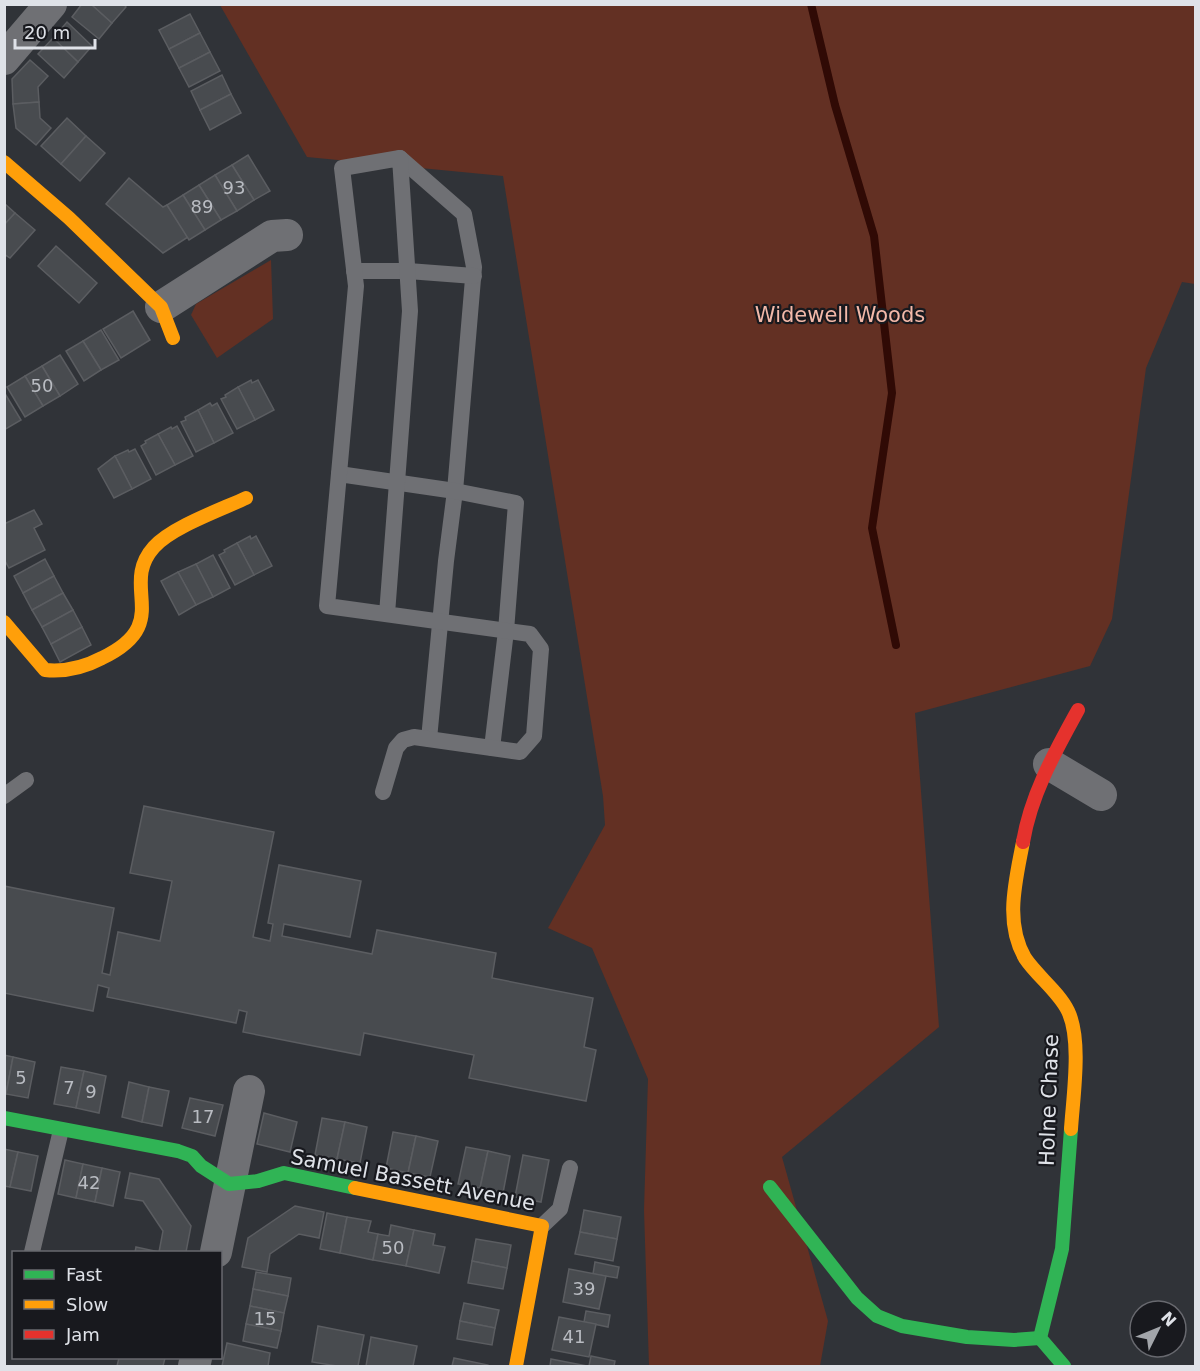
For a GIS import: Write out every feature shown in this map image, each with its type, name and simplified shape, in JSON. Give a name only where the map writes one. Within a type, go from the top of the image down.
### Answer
[{"type":"street","points":[[4,59],[51,4]]},
{"type":"street","points":[[4,162],[69,218],[161,307],[173,338]]},
{"type":"street","points":[[161,307],[272,236],[287,235]]},
{"type":"street","points":[[4,622],[45,670],[69,670],[113,654],[127,646],[139,628],[143,602],[143,566],[154,547],[177,532],[246,498]]},
{"type":"street","name":"Holne Chase","points":[[1040,1338],[1062,1249],[1075,1072],[1074,1030],[1068,1010],[1025,957],[1014,928],[1012,902],[1028,817],[1049,764],[1078,710]]},
{"type":"street","points":[[1049,764],[1101,795]]},
{"type":"street","points":[[216,1251],[249,1091]]},
{"type":"street","points":[[4,1118],[178,1151],[192,1156],[201,1166],[229,1184]]},
{"type":"street","name":"Samuel Bassett Avenue","points":[[229,1184],[284,1173],[542,1226],[516,1366]]},
{"type":"street","points":[[770,1186],[857,1298],[877,1316],[902,1326],[967,1337],[1014,1340],[1040,1338],[1064,1366]]},
{"type":"lane","points":[[387,614],[410,311],[400,158]]},
{"type":"lane","points":[[383,792],[396,748],[403,740],[414,737],[520,752],[534,736],[541,649],[530,634],[327,606],[356,286],[342,168],[400,158]]},
{"type":"lane","points":[[400,158],[464,214],[474,267],[455,491],[429,739]]},
{"type":"lane","points":[[354,271],[408,271],[474,276]]},
{"type":"lane","points":[[339,474],[455,491],[516,504],[506,631],[492,748]]},
{"type":"lane","points":[[4,796],[26,780]]},
{"type":"lane","points":[[34,1251],[61,1130]]},
{"type":"lane","points":[[542,1226],[560,1209],[570,1168]]},
{"type":"green space","name":"Widewell Woods","points":[[220,5],[1195,5],[1195,284],[1182,282],[1146,368],[1112,619],[1090,666],[915,713],[939,1027],[782,1157],[828,1321],[820,1366],[649,1366],[644,1210],[648,1079],[592,948],[548,928],[605,825],[603,796],[503,176],[307,157]]},
{"type":"green space","points":[[271,260],[273,319],[217,358],[191,315],[196,304]]},
{"type":"building","points":[[82,4],[91,4],[112,23],[99,39],[72,17]]},
{"type":"building","points":[[91,4],[124,4],[126,7],[112,23]]},
{"type":"building","points":[[190,14],[200,33],[169,49],[159,30]]},
{"type":"building","points":[[67,22],[92,46],[78,62],[53,38]]},
{"type":"building","points":[[200,33],[210,52],[179,68],[169,49]]},
{"type":"building","points":[[53,38],[78,62],[64,78],[38,54]]},
{"type":"building","points":[[210,52],[220,71],[189,87],[179,68]]},
{"type":"building","points":[[30,60],[48,76],[38,87],[39,102],[13,104],[12,79]]},
{"type":"building","points":[[222,75],[231,94],[200,110],[191,91]]},
{"type":"building","points":[[231,94],[241,113],[210,130],[200,110]]},
{"type":"building","points":[[39,102],[40,118],[51,128],[36,145],[16,128],[13,104]]},
{"type":"building","points":[[67,118],[86,136],[61,164],[41,146]]},
{"type":"building","points":[[86,136],[105,153],[80,181],[61,164]]},
{"type":"building","points":[[248,155],[270,191],[254,200],[232,165]]},
{"type":"building","points":[[232,165],[254,200],[237,211],[215,175]]},
{"type":"building","points":[[215,175],[237,211],[221,220],[199,185]]},
{"type":"building","points":[[129,178],[163,207],[167,205],[188,237],[163,253],[106,204]]},
{"type":"building","points":[[199,185],[221,220],[205,230],[183,195]]},
{"type":"building","points":[[183,195],[205,230],[189,240],[167,205]]},
{"type":"building","points":[[4,203],[15,213],[4,225]]},
{"type":"building","points":[[15,213],[35,230],[10,258],[4,254],[4,225]]},
{"type":"building","points":[[56,246],[97,283],[79,303],[38,266]]},
{"type":"building","points":[[133,311],[150,340],[121,358],[103,329]]},
{"type":"building","points":[[101,330],[119,360],[101,370],[83,341]]},
{"type":"building","points":[[83,341],[101,370],[84,381],[66,351]]},
{"type":"building","points":[[60,355],[78,384],[60,396],[42,366]]},
{"type":"building","points":[[42,366],[60,396],[43,406],[25,376]]},
{"type":"building","points":[[25,376],[43,406],[25,417],[7,387]]},
{"type":"building","points":[[251,380],[252,383],[258,380],[274,410],[255,420],[238,387]]},
{"type":"building","points":[[238,387],[255,420],[237,429],[221,399]]},
{"type":"building","points":[[4,392],[21,420],[4,430]]},
{"type":"building","points":[[210,403],[212,406],[217,403],[233,433],[214,443],[198,410]]},
{"type":"building","points":[[198,410],[214,443],[196,452],[181,422]]},
{"type":"building","points":[[177,426],[193,456],[175,465],[158,434]]},
{"type":"building","points":[[158,434],[175,465],[156,475],[141,446]]},
{"type":"building","points":[[135,449],[151,479],[132,489],[115,456]]},
{"type":"building","points":[[115,456],[132,489],[114,498],[98,469]]},
{"type":"building","points":[[34,510],[42,524],[34,528],[45,550],[9,568],[4,559],[4,524]]},
{"type":"building","points":[[250,536],[251,539],[256,536],[272,566],[254,575],[237,543]]},
{"type":"building","points":[[237,543],[254,575],[235,585],[219,555]]},
{"type":"building","points":[[213,555],[230,588],[213,597],[196,564]]},
{"type":"building","points":[[45,559],[54,576],[23,593],[14,576]]},
{"type":"building","points":[[196,564],[213,597],[196,605],[178,572]]},
{"type":"building","points":[[178,572],[196,605],[179,615],[161,581]]},
{"type":"building","points":[[54,576],[63,593],[32,610],[23,593]]},
{"type":"building","points":[[63,593],[73,610],[42,627],[32,610]]},
{"type":"building","points":[[73,610],[82,627],[51,644],[42,627]]},
{"type":"building","points":[[82,627],[91,645],[60,662],[51,644]]},
{"type":"building","points":[[144,806],[274,832],[253,937],[270,941],[273,924],[268,923],[279,865],[361,881],[350,937],[284,924],[282,936],[372,954],[377,930],[496,953],[492,978],[593,998],[584,1047],[596,1050],[586,1101],[469,1078],[474,1055],[364,1033],[360,1055],[243,1032],[247,1012],[239,1010],[236,1023],[107,997],[109,988],[98,985],[93,1011],[4,993],[4,886],[114,908],[102,973],[110,975],[118,932],[160,941],[172,881],[130,873]]},
{"type":"building","points":[[4,1055],[13,1057],[6,1094],[4,1093]]},
{"type":"building","points":[[13,1057],[35,1062],[28,1098],[6,1094]]},
{"type":"building","points":[[61,1067],[84,1071],[76,1108],[54,1104]]},
{"type":"building","points":[[84,1071],[106,1076],[99,1113],[76,1108]]},
{"type":"building","points":[[129,1082],[149,1087],[142,1122],[122,1117]]},
{"type":"building","points":[[149,1087],[169,1091],[162,1126],[142,1122]]},
{"type":"building","points":[[190,1098],[223,1105],[215,1136],[182,1128]]},
{"type":"building","points":[[264,1113],[297,1122],[290,1152],[257,1144]]},
{"type":"building","points":[[322,1118],[345,1122],[337,1159],[315,1155]]},
{"type":"building","points":[[345,1122],[367,1127],[360,1163],[337,1159]]},
{"type":"building","points":[[393,1132],[416,1136],[408,1173],[386,1168]]},
{"type":"building","points":[[416,1136],[438,1141],[430,1177],[408,1173]]},
{"type":"building","points":[[466,1147],[488,1151],[480,1188],[458,1184]]},
{"type":"building","points":[[4,1149],[18,1152],[10,1187],[4,1186]]},
{"type":"building","points":[[488,1151],[510,1156],[503,1193],[480,1188]]},
{"type":"building","points":[[18,1152],[38,1156],[31,1191],[10,1187]]},
{"type":"building","points":[[523,1155],[549,1160],[541,1202],[515,1197]]},
{"type":"building","points":[[65,1160],[83,1164],[76,1198],[58,1194]]},
{"type":"building","points":[[83,1164],[102,1168],[95,1202],[76,1198]]},
{"type":"building","points":[[102,1168],[120,1172],[113,1206],[95,1202]]},
{"type":"building","points":[[130,1173],[159,1179],[191,1226],[186,1251],[159,1251],[163,1231],[143,1201],[125,1198]]},
{"type":"building","points":[[295,1206],[324,1212],[319,1238],[299,1234],[270,1254],[267,1272],[242,1267],[248,1238]]},
{"type":"building","points":[[584,1210],[621,1217],[617,1239],[580,1232]]},
{"type":"building","points":[[327,1213],[347,1217],[340,1253],[320,1249]]},
{"type":"building","points":[[347,1217],[371,1221],[368,1232],[378,1234],[373,1260],[340,1253]]},
{"type":"building","points":[[391,1225],[414,1230],[406,1266],[373,1260],[378,1234],[389,1236]]},
{"type":"building","points":[[414,1230],[435,1234],[433,1245],[445,1247],[439,1273],[406,1266]]},
{"type":"building","points":[[580,1232],[617,1239],[613,1261],[575,1254]]},
{"type":"building","points":[[476,1239],[511,1245],[507,1268],[472,1261]]},
{"type":"building","points":[[136,1247],[154,1251],[135,1251]]},
{"type":"building","points":[[472,1261],[507,1268],[503,1289],[468,1283]]},
{"type":"building","points":[[595,1262],[619,1267],[617,1278],[593,1274]]},
{"type":"building","points":[[569,1269],[606,1276],[599,1309],[563,1302]]},
{"type":"building","points":[[256,1272],[291,1278],[288,1296],[253,1289]]},
{"type":"building","points":[[253,1289],[288,1296],[284,1313],[250,1306]]},
{"type":"building","points":[[464,1303],[499,1310],[495,1328],[460,1321]]},
{"type":"building","points":[[250,1306],[284,1313],[281,1331],[246,1324]]},
{"type":"building","points":[[586,1311],[610,1315],[608,1327],[584,1322]]},
{"type":"building","points":[[559,1317],[596,1324],[589,1357],[552,1350]]},
{"type":"building","points":[[460,1321],[495,1328],[492,1345],[457,1339]]},
{"type":"building","points":[[246,1324],[281,1331],[277,1348],[243,1341]]},
{"type":"building","points":[[318,1326],[364,1335],[358,1366],[337,1366],[312,1362]]},
{"type":"building","points":[[371,1337],[417,1346],[413,1366],[366,1366]]},
{"type":"building","points":[[227,1343],[270,1353],[268,1366],[222,1366]]},
{"type":"building","points":[[591,1356],[615,1361],[614,1366],[589,1366]]},
{"type":"building","points":[[454,1358],[488,1365],[488,1366],[452,1366]]},
{"type":"building","points":[[119,1359],[165,1359],[163,1366],[117,1366]]},
{"type":"building","points":[[551,1359],[587,1366],[550,1366]]},
{"type":"waterway","points":[[811,4],[835,105],[874,236],[892,393],[872,528],[896,645]]},
{"type":"traffic: fast","points":[[4,1118],[178,1151],[192,1156],[201,1166],[229,1184],[258,1181],[284,1173],[355,1188]]},
{"type":"traffic: fast","points":[[1064,1366],[1040,1338],[1062,1249],[1071,1129]]},
{"type":"traffic: fast","points":[[770,1187],[857,1298],[877,1316],[902,1326],[967,1337],[1014,1340],[1040,1338]]},
{"type":"traffic: slow","points":[[4,162],[69,218],[161,307],[173,338]]},
{"type":"traffic: slow","points":[[4,622],[45,670],[75,668],[102,658],[124,645],[136,632],[141,618],[141,576],[144,562],[154,547],[184,526],[246,498]]},
{"type":"traffic: slow","points":[[1023,842],[1014,901],[1015,930],[1025,958],[1059,997],[1072,1023],[1076,1069],[1071,1129]]},
{"type":"traffic: slow","points":[[355,1188],[542,1226],[516,1366]]},
{"type":"traffic: jam","points":[[1023,842],[1038,790],[1078,710]]}]
